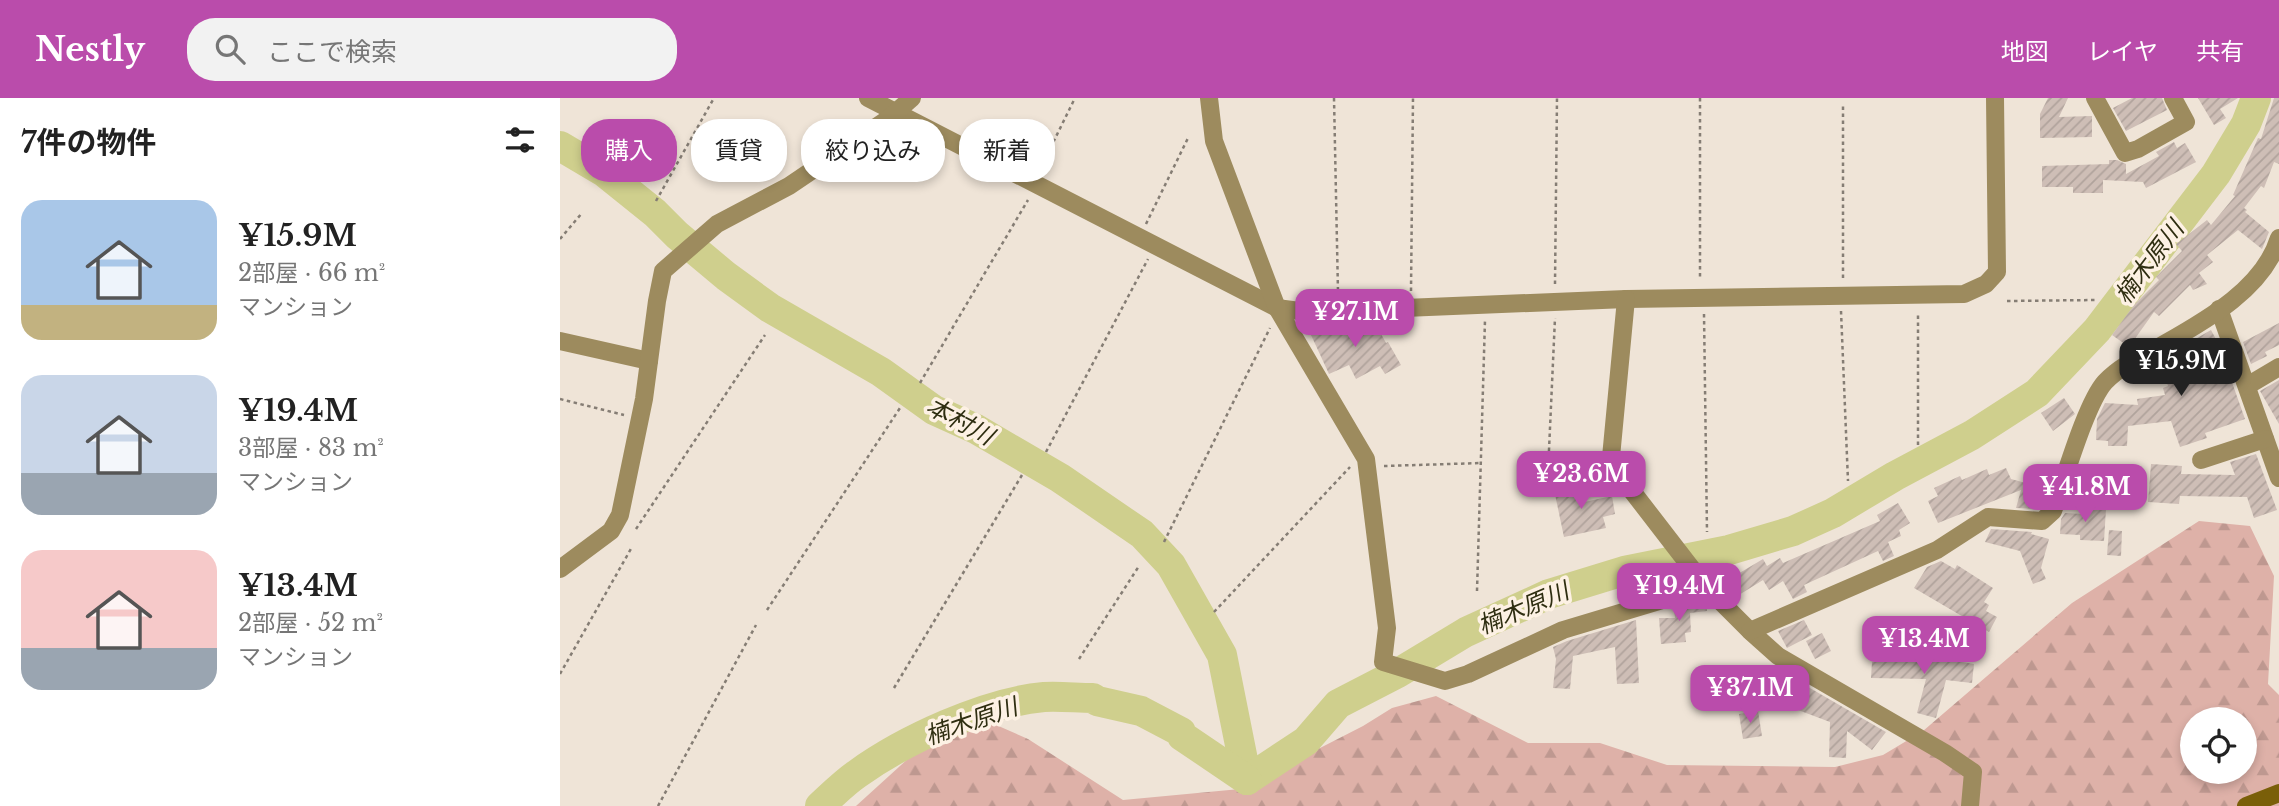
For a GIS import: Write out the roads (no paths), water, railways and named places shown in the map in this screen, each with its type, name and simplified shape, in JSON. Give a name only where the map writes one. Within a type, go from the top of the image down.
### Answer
[{"type":"street","points":[[868,98],[1274,316],[1307,312],[1626,299],[1964,294],[1986,284],[1997,272],[1995,98]]},
{"type":"street","points":[[560,569],[611,531],[620,515],[644,399],[663,271],[717,225],[789,186],[912,98]]},
{"type":"street","points":[[1209,98],[1213,141],[1274,316],[1366,459],[1387,628],[1384,662],[1445,681],[1468,674],[1563,631],[1702,582]]},
{"type":"street","points":[[2095,98],[2125,153],[2138,149],[2186,122],[2173,98]]},
{"type":"street","points":[[1750,631],[1937,550],[1988,517],[2042,521],[2053,511],[2093,400],[2104,383],[2123,367],[2181,334],[2247,287],[2268,264],[2279,238]]},
{"type":"street","points":[[1626,299],[1611,457],[1615,469],[1702,582],[1778,656],[1973,772],[1970,806]]},
{"type":"street","points":[[2219,309],[2279,478]]},
{"type":"street","points":[[560,341],[649,361]]},
{"type":"street","points":[[2247,386],[2279,367]]},
{"type":"street","points":[[2200,460],[2265,439]]},
{"type":"street","points":[[2246,806],[2279,793]]},
{"type":"waterway","name":"楠木原川","points":[[1247,780],[1306,741],[1338,704],[1398,673],[1466,632],[1549,594],[1624,571],[1729,550],[1793,531],[1833,513],[1972,435],[2037,393],[2097,330],[2216,174],[2246,124],[2256,98]]},
{"type":"waterway","name":"本村川","points":[[560,146],[604,172],[726,276],[770,308],[881,372],[934,410],[976,429],[1060,478],[1142,534],[1171,565],[1222,655],[1247,780]]},
{"type":"waterway","name":"楠木原川","points":[[820,806],[857,774],[922,736],[997,706],[1044,697],[1093,698],[1141,711],[1181,732],[1182,736],[1247,780]]}]
